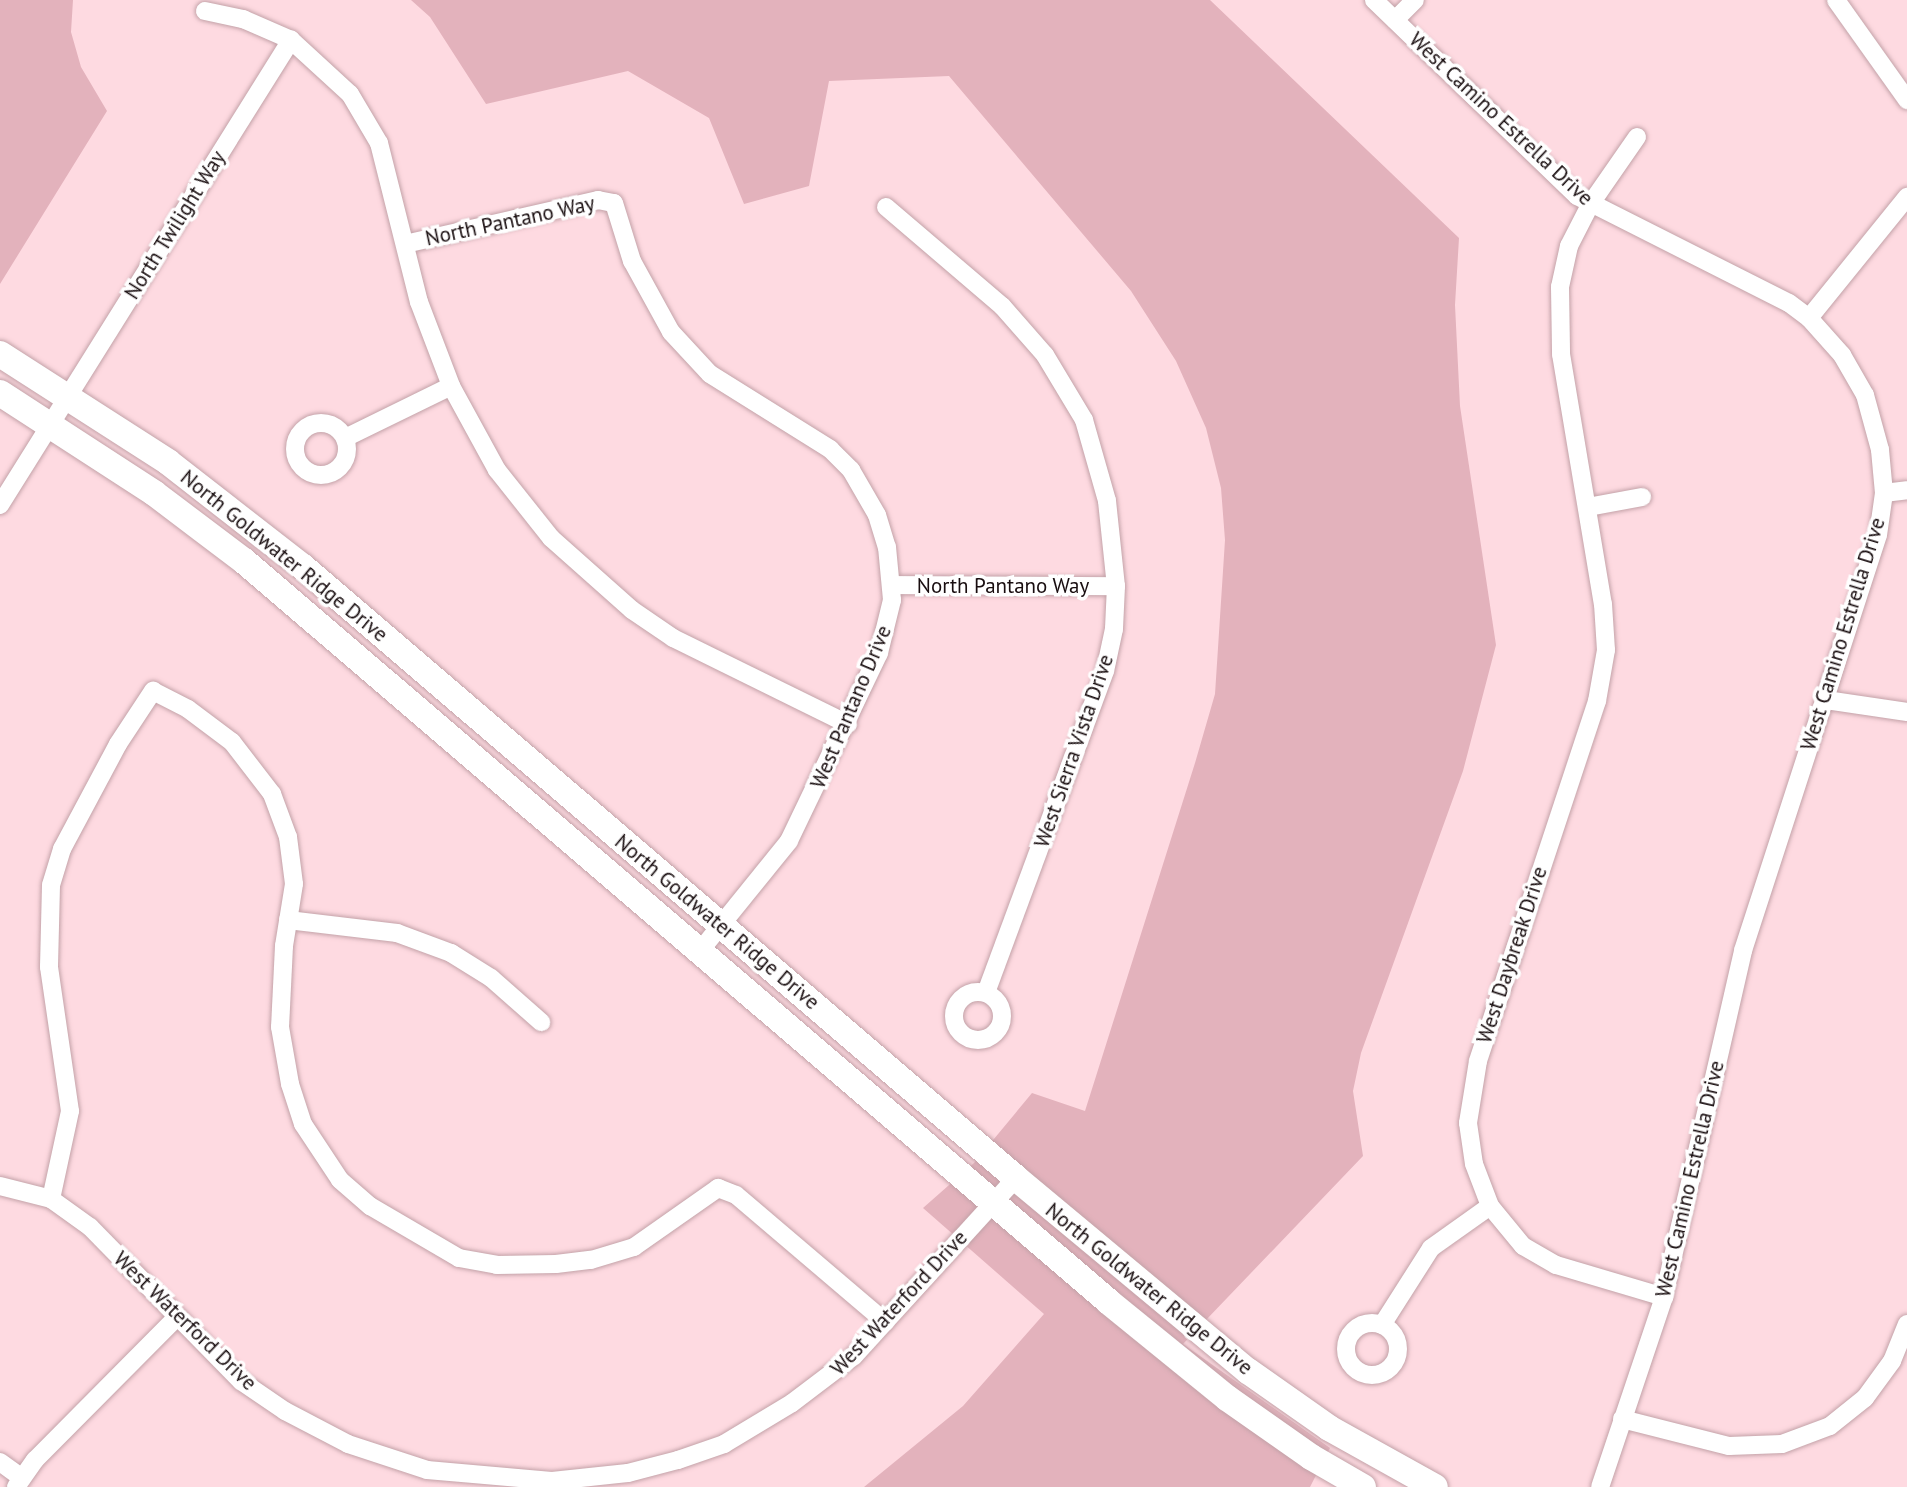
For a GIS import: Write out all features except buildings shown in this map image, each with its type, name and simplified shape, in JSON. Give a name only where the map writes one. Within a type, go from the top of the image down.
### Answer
[{"type":"street","name":"West Camino Estrella Drive","points":[[1374,0],[1590,205],[1788,303],[1809,317],[1842,355],[1865,394],[1880,450],[1884,493],[1878,535],[1743,951],[1664,1297],[1600,1487]]},
{"type":"street","points":[[1395,19],[1415,0]]},
{"type":"street","points":[[1836,0],[1907,100]]},
{"type":"street","points":[[205,11],[243,19],[291,40],[350,94],[369,124],[387,169],[419,302],[451,386],[516,496],[593,578],[673,638],[848,724]]},
{"type":"street","name":"North Twilight Way","points":[[0,505],[291,40]]},
{"type":"street","name":"West Daybreak Drive","points":[[1637,137],[1590,205],[1569,247],[1560,287],[1561,354],[1588,508],[1606,650],[1597,701],[1469,1097],[1474,1164],[1490,1206],[1523,1246],[1556,1265],[1664,1297]]},
{"type":"street","points":[[1809,317],[1907,197]]},
{"type":"street","name":"North Pantano Way","points":[[405,244],[598,200],[614,203]]},
{"type":"street","name":"West Pantano Drive","points":[[614,203],[632,261],[648,295],[695,360],[759,408],[830,449],[851,470],[877,515],[887,547],[891,585],[889,618],[879,653],[848,724],[789,841],[699,951]]},
{"type":"street","name":"West Sierra Vista Drive","points":[[886,207],[1002,306],[1064,382],[1099,461],[1116,586],[1114,629],[1105,671],[986,993]]},
{"type":"street","name":"North Goldwater Ridge Drive","points":[[0,354],[59,410],[244,561],[993,1202],[1227,1398],[1311,1458],[1363,1487]]},
{"type":"street","points":[[345,438],[451,386]]},
{"type":"street","name":"North Goldwater Ridge Drive","points":[[0,393],[59,410],[168,462],[251,525],[1016,1178],[1248,1371],[1329,1429],[1435,1487]]},
{"type":"street","points":[[1884,493],[1907,490]]},
{"type":"street","points":[[1588,508],[1642,497]]},
{"type":"street","name":"North Pantano Way","points":[[891,585],[1116,586]]},
{"type":"street","points":[[51,1199],[70,1111],[49,967],[51,885],[62,849],[117,744],[153,691],[188,709],[232,742],[272,794],[290,849],[294,884],[288,920],[280,1027],[290,1084],[303,1124],[340,1180],[370,1206],[459,1258],[497,1265],[556,1264],[591,1260],[634,1247],[718,1188],[736,1195],[885,1322]]},
{"type":"street","points":[[1826,700],[1907,712]]},
{"type":"street","points":[[288,920],[397,933],[451,953],[491,978],[541,1022]]},
{"type":"street","name":"West Waterford Drive","points":[[0,1186],[51,1199],[90,1227],[241,1381],[285,1411],[385,1458],[464,1482],[552,1481],[628,1474],[724,1444],[835,1373],[1016,1178]]},
{"type":"street","points":[[1381,1325],[1431,1248],[1490,1206]]},
{"type":"street","points":[[0,1462],[19,1482],[35,1460],[177,1317]]},
{"type":"street","points":[[1622,1419],[1729,1446],[1782,1444],[1830,1426],[1865,1398],[1892,1361],[1907,1324]]},
{"type":"shaded area","points":[[0,0],[73,0],[71,32],[81,67],[107,111],[0,284]]},
{"type":"shaded area","points":[[411,0],[1210,0],[1459,238],[1455,305],[1460,406],[1496,645],[1463,771],[1361,1053],[1353,1091],[1363,1156],[1183,1344],[1330,1448],[1310,1487],[864,1487],[963,1406],[1044,1314],[923,1208],[974,1163],[1032,1093],[1085,1111],[1195,763],[1215,694],[1225,540],[1221,488],[1206,428],[1176,361],[1131,291],[949,76],[829,81],[809,186],[744,204],[709,118],[628,71],[486,104],[430,17]]}]
